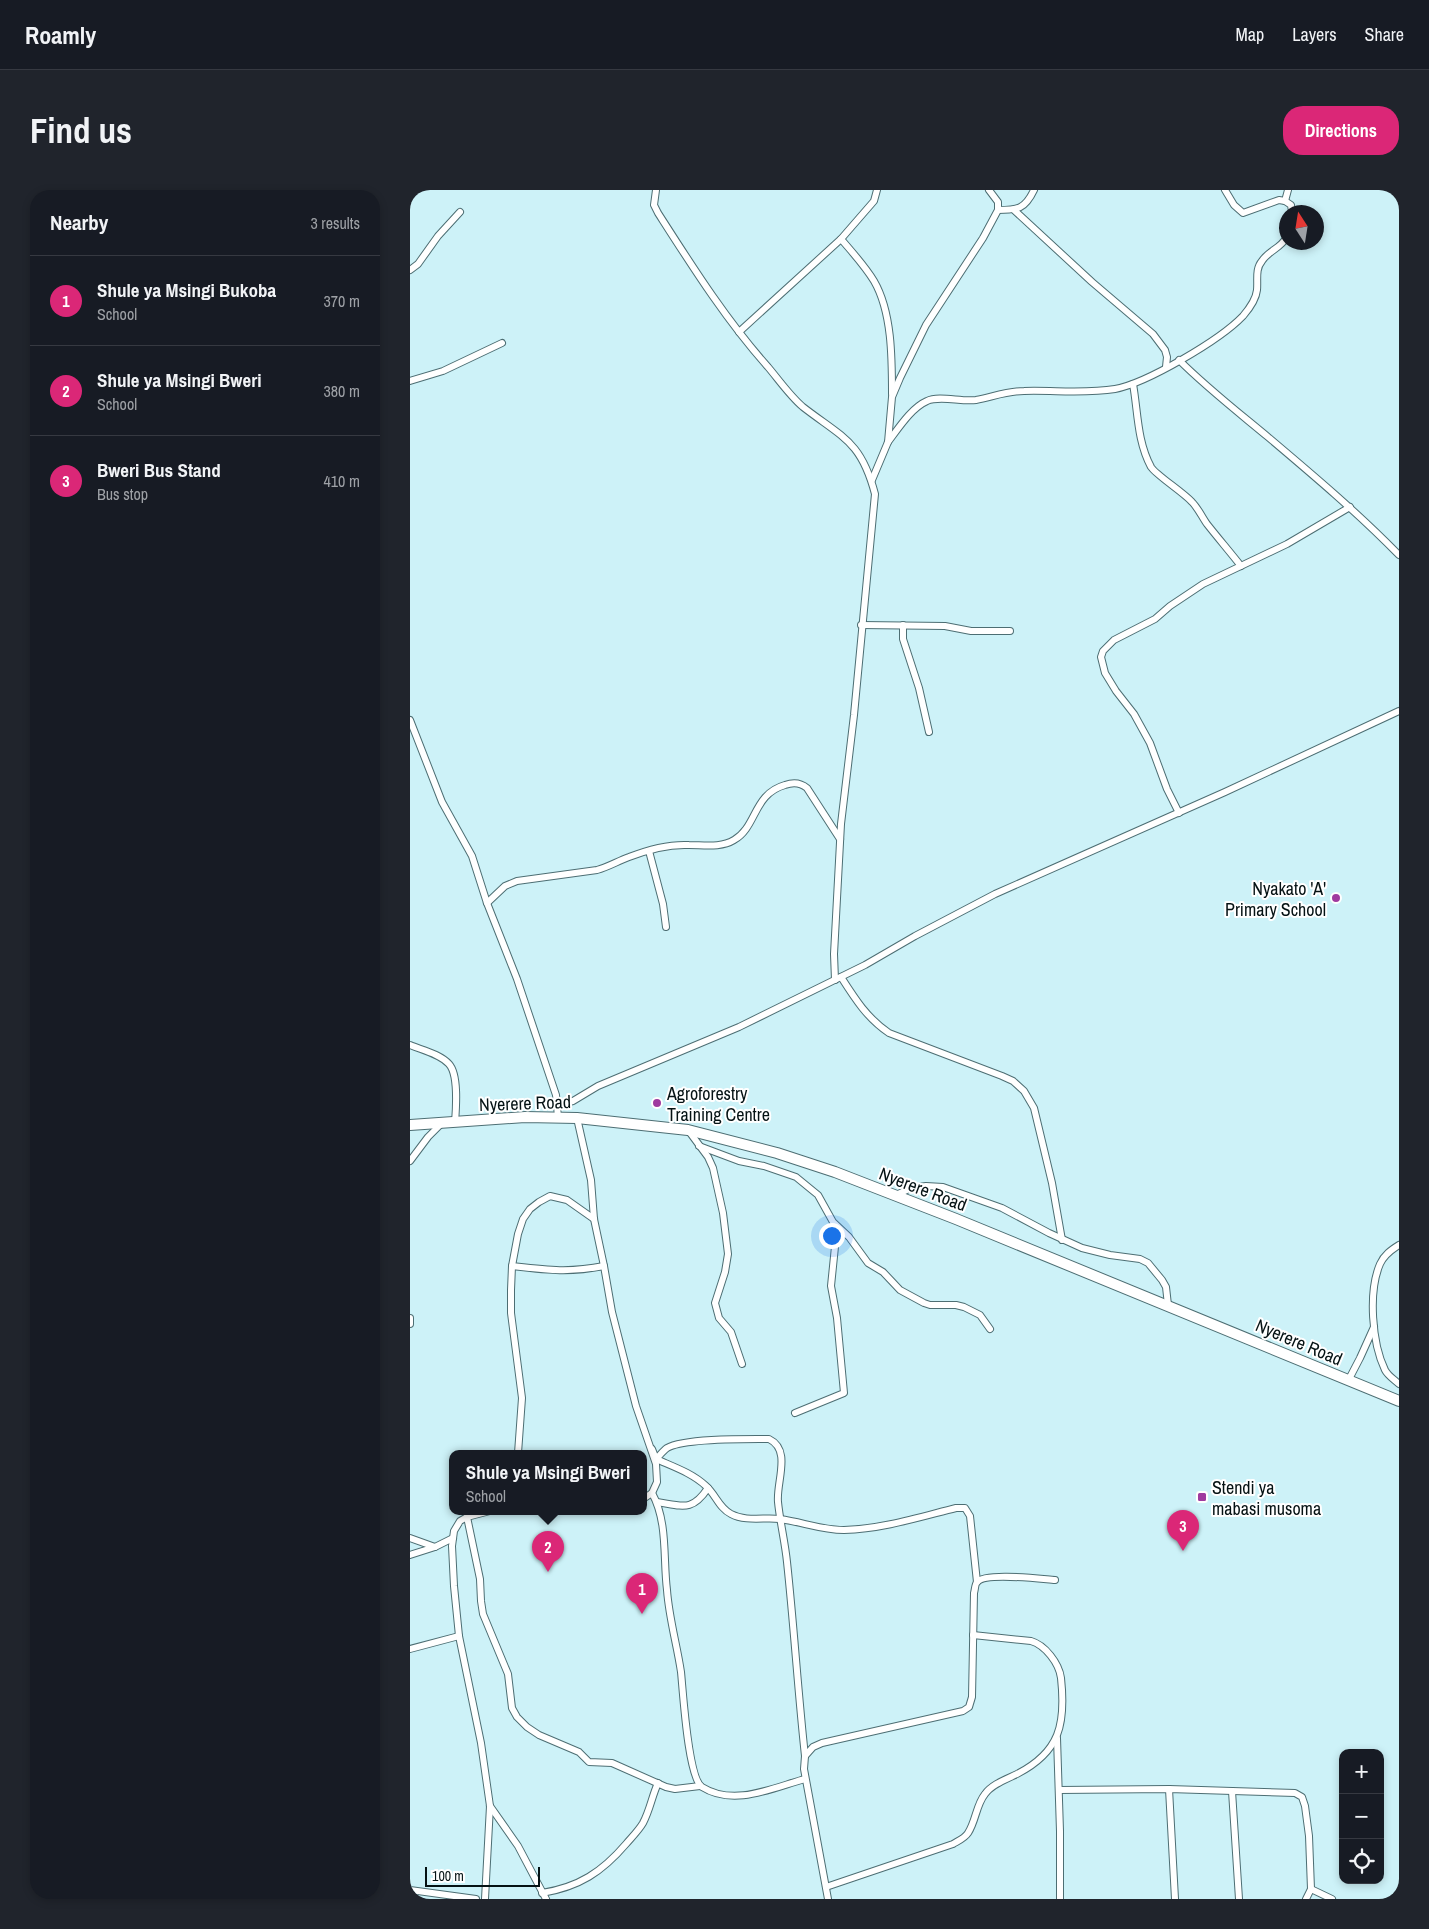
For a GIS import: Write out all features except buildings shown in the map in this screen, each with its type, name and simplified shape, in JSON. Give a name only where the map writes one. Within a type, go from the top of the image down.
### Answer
[{"type":"main road","name":"Nyerere Road","points":[[410,1126],[525,1117],[577,1118],[688,1130],[777,1153],[896,1195],[1399,1401]]},
{"type":"street","points":[[656,190],[654,201],[658,213],[739,332],[802,405],[854,446],[863,459],[872,480],[875,494],[874,514],[840,839],[834,947],[838,979],[863,1011],[876,1024],[889,1033],[1002,1076],[1013,1081],[1024,1090],[1034,1108],[1062,1240]]},
{"type":"street","points":[[739,332],[841,239],[874,201],[877,190]]},
{"type":"street","points":[[892,397],[926,325],[983,238],[998,210],[998,202],[989,190]]},
{"type":"street","points":[[998,210],[1014,210],[1029,201],[1034,190]]},
{"type":"street","points":[[1225,190],[1234,205],[1243,213],[1279,200],[1286,201],[1290,205]]},
{"type":"street","points":[[1286,201],[1288,190]]},
{"type":"street","points":[[1014,210],[1092,282],[1153,334],[1165,350],[1167,358],[1166,367]]},
{"type":"street","points":[[410,270],[418,264],[438,236],[460,212]]},
{"type":"street","points":[[841,239],[873,279],[879,290],[890,333],[892,397],[888,442]]},
{"type":"street","points":[[872,480],[888,442],[917,408],[927,401],[933,399],[964,401],[1023,391],[1070,392],[1114,389],[1133,384],[1179,360],[1229,328],[1247,311],[1252,305],[1257,291],[1257,274],[1260,262],[1279,244]]},
{"type":"street","points":[[410,381],[443,371],[502,343]]},
{"type":"street","points":[[1179,360],[1218,397],[1350,507],[1399,555]]},
{"type":"street","points":[[1133,384],[1140,434],[1151,466],[1194,504],[1241,566]]},
{"type":"street","points":[[1179,813],[1167,788],[1154,752],[1134,714],[1112,685],[1105,672],[1101,657],[1103,651],[1114,640],[1155,619],[1170,606],[1203,584],[1287,544],[1350,507]]},
{"type":"street","points":[[861,625],[945,626],[971,632],[1010,631]]},
{"type":"street","points":[[902,625],[903,639],[919,688],[929,732]]},
{"type":"street","points":[[557,1105],[573,1101],[598,1086],[739,1027],[838,979],[995,894],[1179,813],[1399,710]]},
{"type":"street","points":[[410,720],[442,802],[472,856],[556,1094],[558,1117]]},
{"type":"street","points":[[487,903],[506,886],[517,881],[607,868],[627,858],[649,851],[682,845],[711,845],[733,841],[744,831],[765,797],[778,787],[790,784],[802,784],[807,788],[840,839]]},
{"type":"street","points":[[649,851],[663,904],[666,927]]},
{"type":"street","points":[[410,1045],[441,1058],[452,1069],[456,1089],[456,1123]]},
{"type":"street","points":[[577,1118],[591,1180],[594,1219],[612,1312],[636,1406],[656,1459],[694,1476],[708,1488],[723,1509],[733,1515],[746,1518],[780,1519],[819,1528],[844,1530],[870,1527],[956,1508],[965,1508],[970,1516],[977,1582],[974,1593],[972,1697],[969,1707],[963,1711],[822,1743],[813,1747],[805,1756]]},
{"type":"street","points":[[410,1162],[428,1137],[441,1124]]},
{"type":"street","points":[[688,1130],[713,1168],[724,1213],[728,1254],[725,1272],[715,1297],[716,1310],[719,1318],[731,1332],[742,1364]]},
{"type":"street","points":[[699,1146],[740,1162],[764,1166],[796,1177],[818,1195],[837,1227],[849,1237],[868,1263],[883,1272],[900,1290],[924,1303],[964,1307],[980,1315],[990,1329]]},
{"type":"street","points":[[896,1195],[911,1188],[926,1186],[943,1187],[1002,1208],[1062,1240],[1082,1248],[1110,1255],[1140,1258],[1148,1263],[1166,1287],[1168,1305]]},
{"type":"street","points":[[518,1450],[522,1398],[512,1313],[512,1266],[518,1234],[523,1219],[530,1209],[538,1202],[550,1196],[567,1200],[594,1219]]},
{"type":"street","points":[[795,1413],[844,1393],[838,1318],[831,1286],[837,1227]]},
{"type":"street","points":[[1399,1245],[1388,1252],[1380,1263],[1375,1282],[1373,1304],[1378,1348],[1386,1372],[1399,1384]]},
{"type":"street","points":[[512,1266],[553,1271],[579,1271],[604,1266]]},
{"type":"street","points":[[410,1318],[410,1324]]},
{"type":"street","points":[[1348,1381],[1374,1326]]},
{"type":"street","points":[[656,1459],[667,1448],[678,1444],[746,1439],[769,1439],[774,1442],[781,1454],[778,1493],[787,1563],[805,1756],[805,1779],[828,1899]]},
{"type":"street","points":[[647,1496],[652,1492],[657,1482],[656,1464],[652,1449]]},
{"type":"street","points":[[657,1502],[680,1506],[691,1505],[699,1501],[708,1488]]},
{"type":"street","points":[[652,1492],[657,1502],[664,1546],[668,1608],[681,1673],[683,1707],[694,1772],[700,1786]]},
{"type":"street","points":[[475,1515],[467,1517],[454,1531],[454,1586],[459,1636],[481,1743],[490,1806],[485,1899]]},
{"type":"street","points":[[467,1517],[480,1579],[483,1614],[508,1674],[512,1708],[517,1717],[527,1727],[539,1735],[579,1752],[589,1762],[612,1763],[658,1783],[675,1788],[700,1786],[726,1795],[742,1796],[805,1779]]},
{"type":"street","points":[[410,1538],[436,1547]]},
{"type":"street","points":[[410,1555],[436,1547],[453,1538]]},
{"type":"street","points":[[977,1582],[983,1578],[996,1577],[1055,1580]]},
{"type":"street","points":[[973,1635],[1039,1643],[1048,1653],[1060,1674],[1062,1688],[1057,1738],[1060,1899]]},
{"type":"street","points":[[410,1649],[459,1636]]},
{"type":"street","points":[[826,1887],[953,1844],[967,1835],[985,1794],[996,1785],[1040,1760],[1050,1750],[1057,1738]]},
{"type":"street","points":[[490,1806],[518,1846],[544,1896],[578,1884],[604,1866],[642,1825],[658,1783]]},
{"type":"street","points":[[1059,1790],[1169,1789],[1295,1793],[1302,1797],[1306,1806],[1311,1889],[1306,1899]]},
{"type":"street","points":[[1169,1789],[1175,1899]]},
{"type":"street","points":[[1232,1791],[1239,1899]]},
{"type":"street","points":[[1311,1889],[1332,1899]]},
{"type":"street","points":[[410,1890],[476,1899]]},
{"type":"place","name":"Nyakato 'A' Primary School","points":[[1336,898]]},
{"type":"place","name":"Agroforestry Training Centre","points":[[657,1103]]},
{"type":"place","name":"Stendi ya mabasi musoma","points":[[1202,1497]]},
{"type":"place","name":"Bweri Bus Stand","points":[[1183,1551]]},
{"type":"place","name":"Shule ya Msingi Bweri","points":[[548,1572]]},
{"type":"place","name":"Shule ya Msingi Bukoba","points":[[642,1614]]}]
